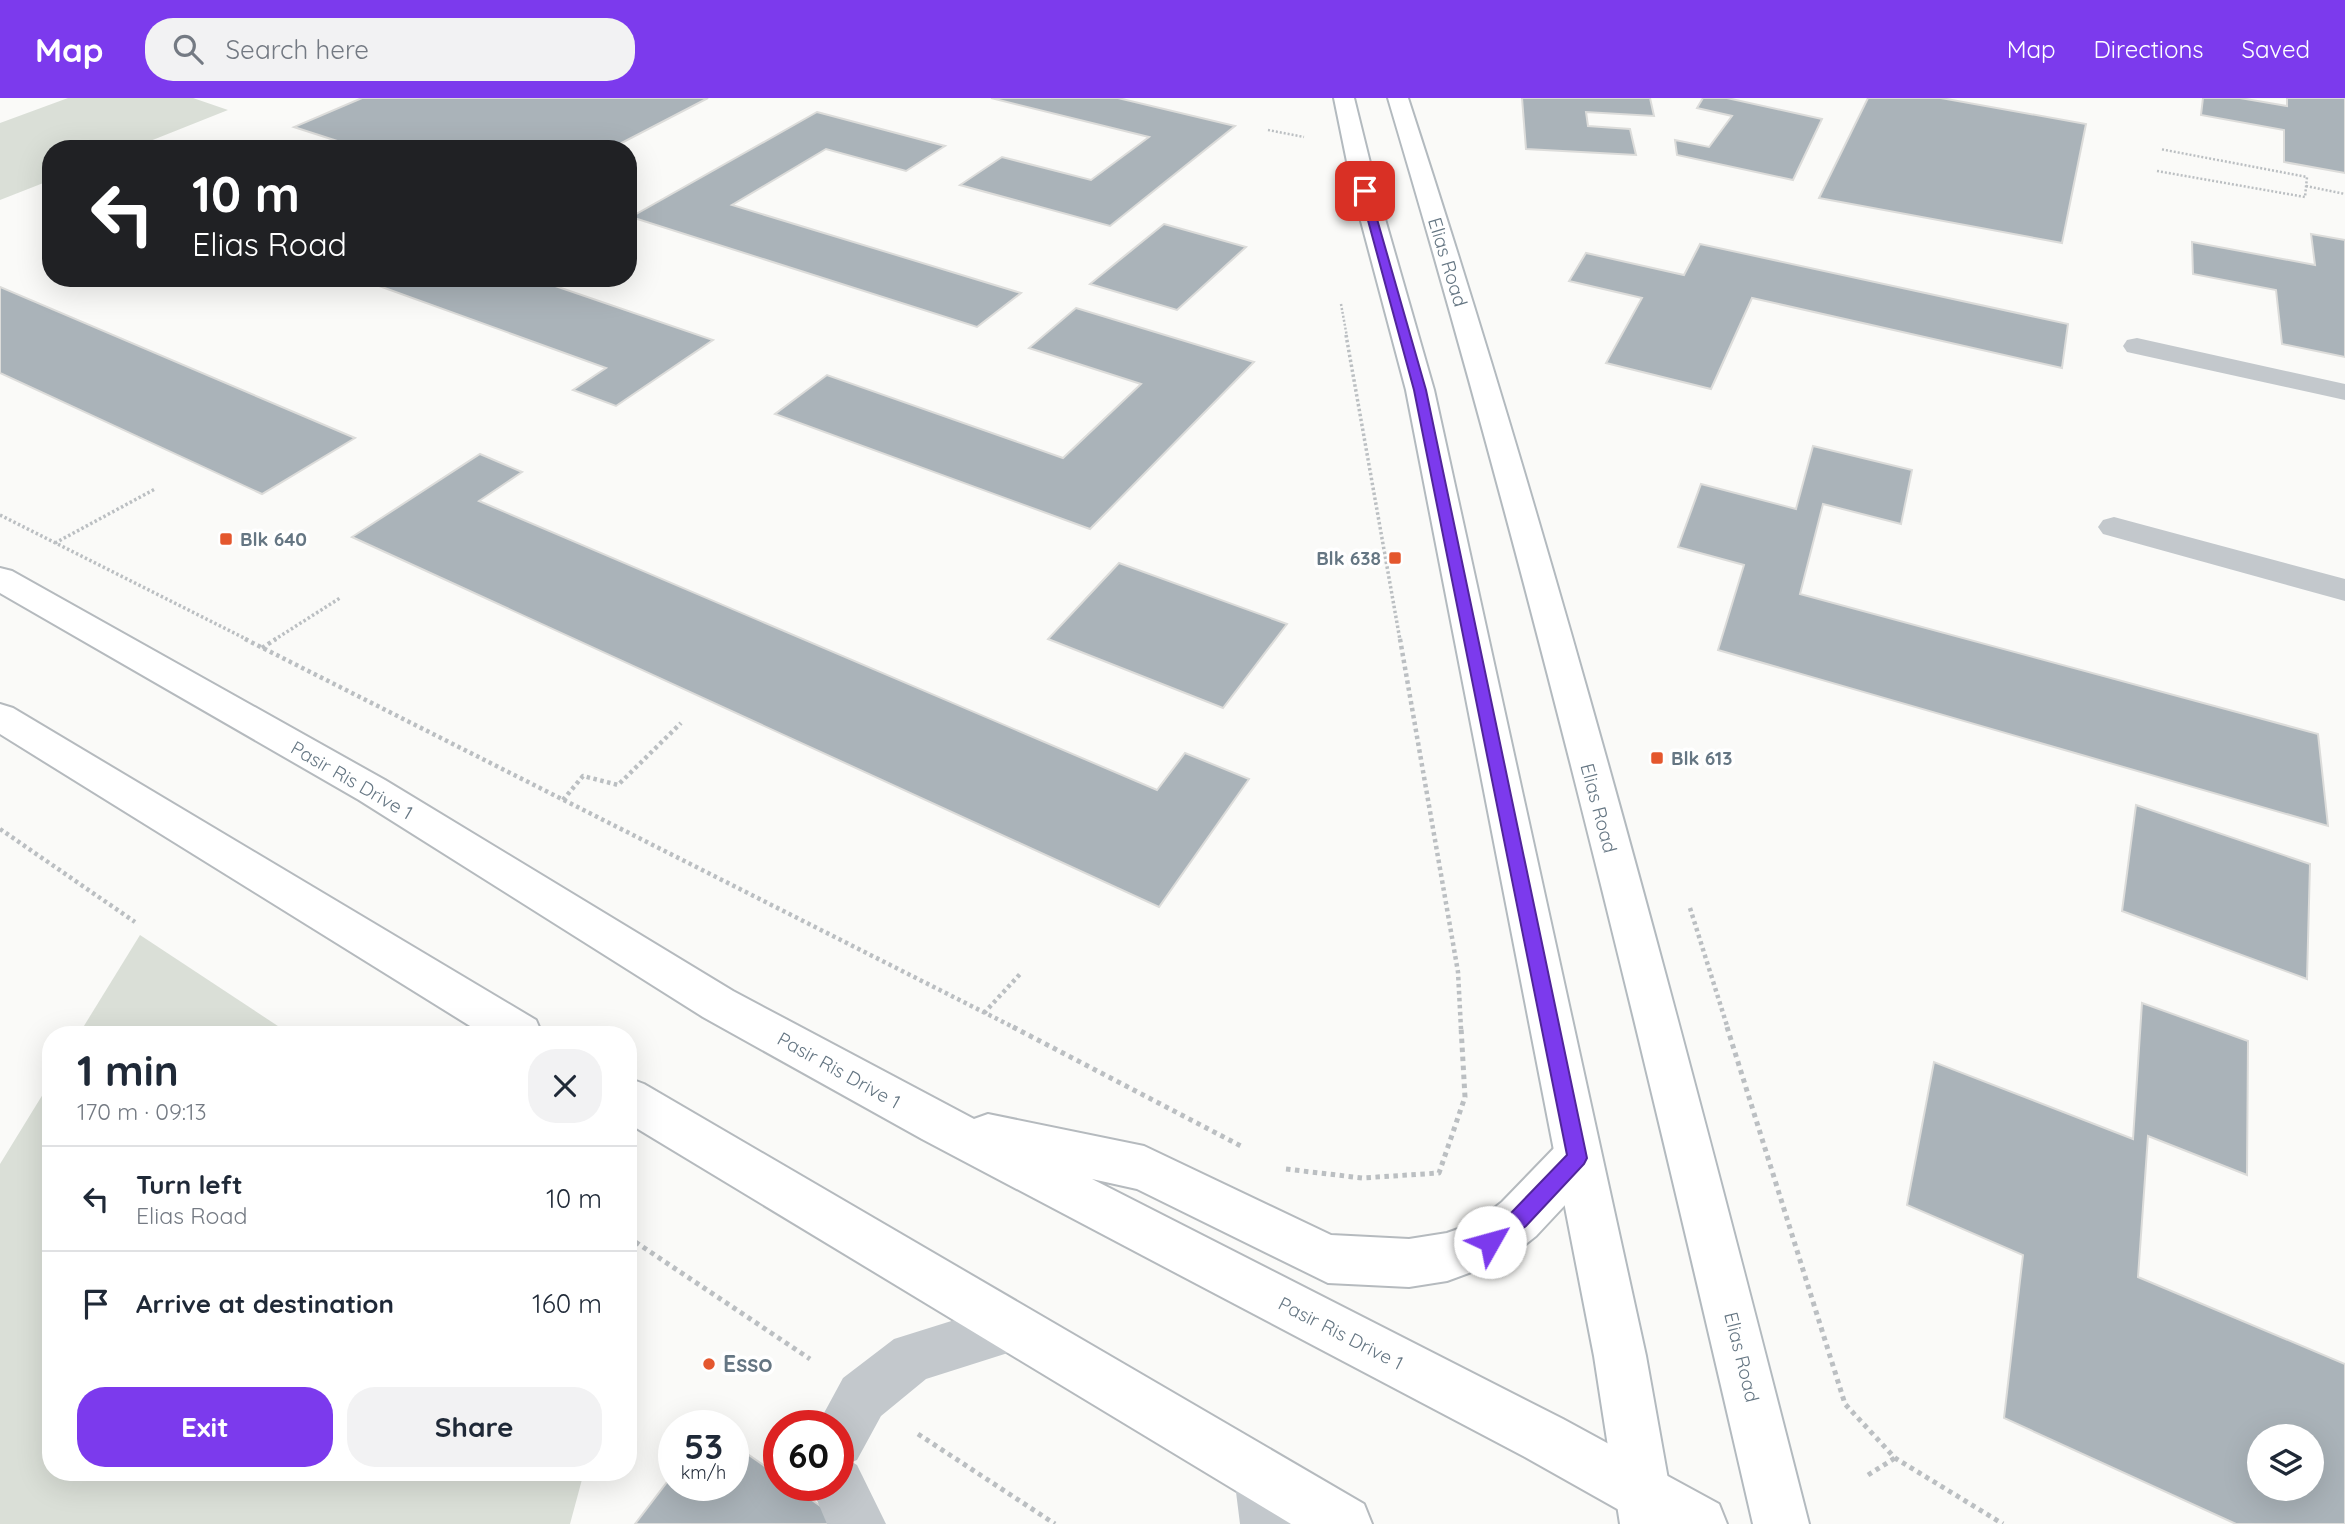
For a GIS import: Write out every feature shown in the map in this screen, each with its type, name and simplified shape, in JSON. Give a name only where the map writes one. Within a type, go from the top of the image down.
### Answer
[{"type":"main road","points":[[1344,98],[1365,191],[1420,390],[1620,1356],[1645,1508]]},
{"type":"main road","name":"Elias Road","points":[[1398,98],[1447,255],[1559,656],[1710,1232],[1781,1524]]},
{"type":"main road","name":"Pasir Ris Drive 1","points":[[0,579],[372,790],[718,1004],[938,1124],[1544,1438],[1645,1508],[1699,1524]]},
{"type":"main road","points":[[0,718],[507,1026]]},
{"type":"main road","points":[[637,1104],[1012,1328],[1264,1500],[1344,1524]]},
{"type":"main road","points":[[938,1124],[1144,1168],[1328,1259],[1396,1263],[1447,1257],[1490,1242],[1519,1219],[1577,1158]]},
{"type":"lane","points":[[2137,346],[2345,392]]},
{"type":"lane","points":[[2114,527],[2345,590]]},
{"type":"lane","points":[[854,1412],[862,1397],[912,1357],[1012,1328]]},
{"type":"lane","points":[[845,1501],[858,1524]]},
{"type":"path","points":[[2157,171],[2305,197],[2306,177],[2160,149]]},
{"type":"path","points":[[2306,186],[2345,194]]},
{"type":"path","points":[[1281,1168],[1362,1178],[1439,1173],[1465,1097],[1458,972],[1340,299]]},
{"type":"path","points":[[55,543],[155,489]]},
{"type":"path","points":[[0,515],[1132,1087],[1247,1150]]},
{"type":"path","points":[[262,648],[340,598]]},
{"type":"path","points":[[564,800],[583,776],[618,785],[681,723]]},
{"type":"path","points":[[0,829],[135,922]]},
{"type":"path","points":[[1687,898],[1845,1404],[1895,1458],[2003,1524]]},
{"type":"path","points":[[984,1013],[1021,973]]},
{"type":"path","points":[[1868,1475],[1895,1458]]},
{"type":"shaded area","points":[[68,98],[193,98],[228,110],[153,140],[42,140],[42,184],[0,200],[0,123]]},
{"type":"shaded area","points":[[140,935],[278,1026],[84,1026]]},
{"type":"shaded area","points":[[42,1096],[42,1481],[582,1481],[570,1524],[0,1524],[0,1164]]},
{"type":"building","points":[[362,98],[708,98],[627,140],[334,140],[294,127]]},
{"type":"building","points":[[991,98],[1118,98],[1235,126],[1110,226],[960,185],[1002,157],[1091,180],[1149,137]]},
{"type":"building","points":[[1522,98],[1650,98],[1654,116],[1586,112],[1588,126],[1630,129],[1636,155],[1526,149]]},
{"type":"building","points":[[1703,98],[1727,98],[1822,119],[1793,180],[1677,155],[1675,140],[1709,147],[1732,116],[1697,108]]},
{"type":"building","points":[[1868,98],[1941,98],[2086,124],[2062,243],[1819,198]]},
{"type":"building","points":[[2203,98],[2240,98],[2287,106],[2287,98],[2345,98],[2345,173],[2284,162],[2284,130],[2201,115]]},
{"type":"building","points":[[817,112],[945,146],[906,171],[826,149],[732,205],[1021,293],[977,327],[637,219],[637,214]]},
{"type":"building","points":[[1164,224],[1246,247],[1177,310],[1090,284]]},
{"type":"building","points":[[2311,234],[2345,240],[2345,357],[2282,344],[2276,290],[2193,274],[2192,242],[2315,265]]},
{"type":"building","points":[[1700,244],[2068,324],[2062,368],[1752,298],[1711,389],[1606,363],[1642,298],[1569,281],[1586,253],[1684,275]]},
{"type":"building","points":[[0,287],[355,438],[262,494],[0,373]]},
{"type":"building","points":[[382,287],[558,287],[713,340],[616,406],[573,390],[606,368]]},
{"type":"building","points":[[1076,308],[1254,362],[1090,529],[775,414],[827,375],[1063,458],[1141,384],[1029,348]]},
{"type":"building","points":[[1813,446],[1912,470],[1901,524],[1823,504],[1800,594],[2318,734],[2328,826],[1718,650],[1744,565],[1678,547],[1701,484],[1796,509]]},
{"type":"building","points":[[480,454],[522,472],[479,501],[1157,790],[1185,753],[1249,779],[1159,907],[352,537]]},
{"type":"building","points":[[1119,563],[1287,624],[1223,708],[1048,639]]},
{"type":"building","points":[[2136,805],[2310,864],[2307,979],[2122,911]]},
{"type":"building","points":[[2142,1003],[2248,1041],[2247,1175],[2148,1136],[2138,1277],[2345,1364],[2345,1524],[2236,1524],[2004,1418],[2023,1255],[1907,1205],[1934,1062],[2133,1139]]},
{"type":"building","points":[[749,1455],[763,1465],[763,1501],[813,1501],[846,1524],[635,1524],[658,1494],[658,1501],[749,1501]]},
{"type":"place","name":"Blk 640","points":[[226,539]]},
{"type":"place","name":"Blk 638","points":[[1395,558]]},
{"type":"place","name":"Blk 613","points":[[1657,758]]},
{"type":"place","name":"Esso","points":[[709,1364]]},
{"type":"route","points":[[1365,191],[1420,390],[1577,1158],[1519,1219],[1490,1242]]}]
